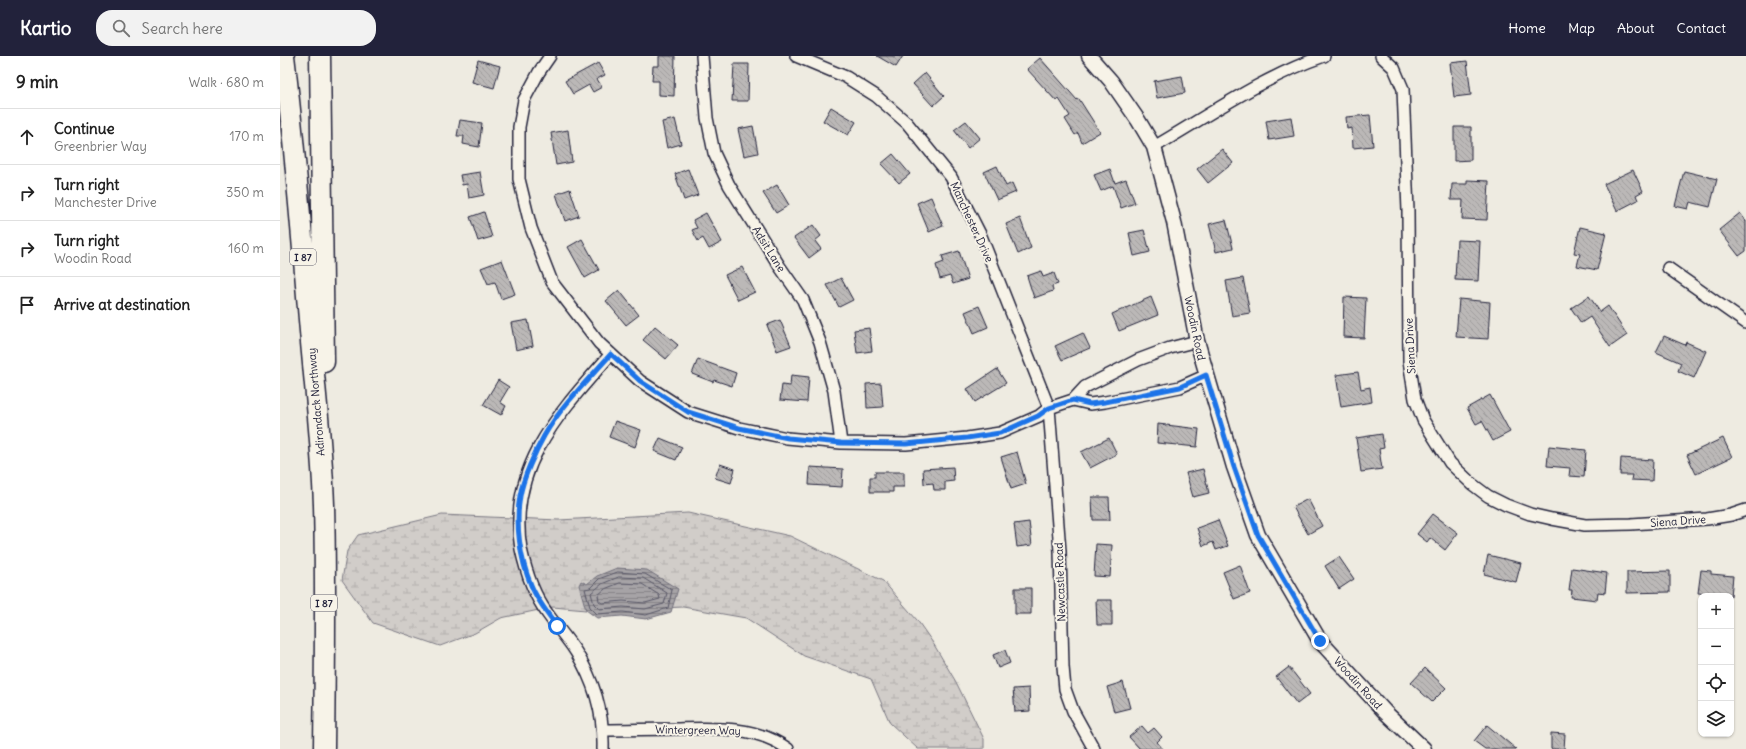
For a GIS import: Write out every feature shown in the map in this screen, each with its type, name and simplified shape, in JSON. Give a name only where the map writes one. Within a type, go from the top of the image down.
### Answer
[{"type":"highway","name":"Adirondack Northway","points":[[284,56],[293,127],[312,359],[318,402],[324,505],[324,749]]},
{"type":"highway","points":[[320,56],[324,414],[321,458]]},
{"type":"street","points":[[550,56],[539,72],[524,100],[519,127],[519,179],[531,228],[552,282],[599,343],[640,381],[688,412],[739,428],[774,435],[841,443],[906,444],[973,437],[1000,433],[1038,416],[1049,408],[1073,400],[1085,387],[1138,360],[1170,348],[1197,341]]},
{"type":"street","name":"Adsit Lane","points":[[702,56],[707,118],[714,153],[729,185],[780,267],[803,300],[820,342],[834,391],[841,443]]},
{"type":"street","name":"Manchester Drive","points":[[796,56],[846,77],[876,96],[907,123],[951,177],[981,236],[1049,408]]},
{"type":"street","name":"Woodin Road","points":[[1089,56],[1111,81],[1138,120],[1154,147],[1174,222],[1197,341],[1206,375],[1234,467],[1258,535],[1320,641],[1385,712],[1424,749]]},
{"type":"street","points":[[1154,147],[1265,81],[1298,65],[1324,56]]},
{"type":"street","name":"Siena Drive","points":[[1381,56],[1394,68],[1404,89],[1408,211],[1409,361],[1415,399],[1423,420],[1450,463],[1472,484],[1488,496],[1506,505],[1552,520],[1585,524],[1631,524],[1707,519],[1731,515],[1746,510]]},
{"type":"street","points":[[1668,268],[1746,323]]},
{"type":"street","points":[[603,749],[604,730],[590,677],[576,652],[546,612],[531,586],[522,554],[519,519],[520,495],[528,471],[544,436],[558,416],[611,354]]},
{"type":"street","points":[[1073,400],[1090,404],[1105,402],[1180,387],[1206,375]]},
{"type":"street","name":"Newcastle Road","points":[[1049,408],[1060,551],[1062,667],[1066,689],[1073,711],[1094,749]]},
{"type":"street","name":"Wintergreen Way","points":[[604,730],[720,728],[747,731],[767,737],[788,749]]},
{"type":"green space","points":[[688,513],[790,536],[883,581],[917,620],[933,643],[956,682],[984,739],[984,749],[918,749],[890,723],[871,679],[804,656],[746,618],[683,607],[597,611],[553,607],[501,618],[475,633],[440,646],[373,623],[342,580],[347,551],[358,535],[442,515],[559,520]]},
{"type":"water","points":[[617,568],[647,570],[678,589],[671,612],[646,619],[622,616],[597,618],[586,610],[579,585],[581,581],[587,584],[597,576]]},
{"type":"building","points":[[659,56],[675,56],[674,96],[659,95],[659,81],[652,81],[653,66],[659,66]]},
{"type":"building","points":[[877,56],[903,56],[896,67]]},
{"type":"building","points":[[1040,58],[1077,100],[1079,99],[1100,132],[1082,143],[1078,133],[1075,135],[1065,119],[1070,116],[1059,99],[1056,101],[1027,69]]},
{"type":"building","points":[[478,60],[500,66],[494,88],[472,82]]},
{"type":"building","points":[[1467,61],[1471,95],[1454,97],[1450,63]]},
{"type":"building","points":[[598,63],[605,75],[597,79],[602,87],[593,92],[589,85],[573,94],[565,81]]},
{"type":"building","points":[[734,64],[749,64],[748,101],[732,101]]},
{"type":"building","points":[[925,73],[944,96],[933,106],[913,84]]},
{"type":"building","points":[[1182,76],[1185,93],[1157,98],[1154,81]]},
{"type":"building","points":[[831,107],[856,122],[848,135],[823,121]]},
{"type":"building","points":[[1370,115],[1373,146],[1353,148],[1352,128],[1347,129],[1346,117]]},
{"type":"building","points":[[1291,117],[1294,136],[1269,140],[1266,121]]},
{"type":"building","points":[[675,119],[681,144],[667,148],[662,122]]},
{"type":"building","points":[[460,120],[482,123],[479,147],[463,144],[464,136],[457,136]]},
{"type":"building","points":[[966,121],[980,138],[968,148],[954,130]]},
{"type":"building","points":[[753,126],[758,153],[744,156],[738,129]]},
{"type":"building","points":[[1454,127],[1471,127],[1471,160],[1454,161]]},
{"type":"building","points":[[568,130],[572,162],[556,165],[551,133]]},
{"type":"building","points":[[1222,149],[1233,163],[1208,183],[1197,169]]},
{"type":"building","points":[[893,154],[910,174],[899,183],[881,164]]},
{"type":"building","points":[[997,166],[1006,186],[1012,183],[1016,192],[997,200],[984,172]]},
{"type":"building","points":[[688,169],[698,195],[684,200],[675,174]]},
{"type":"building","points":[[1110,169],[1115,183],[1126,179],[1135,203],[1121,208],[1113,186],[1101,191],[1094,175]]},
{"type":"building","points":[[1633,170],[1643,191],[1636,195],[1638,200],[1617,211],[1604,184]]},
{"type":"building","points":[[1684,171],[1717,179],[1710,207],[1690,202],[1688,209],[1675,206]]},
{"type":"building","points":[[480,172],[484,195],[469,198],[467,184],[462,185],[460,175]]},
{"type":"building","points":[[1467,180],[1489,181],[1487,220],[1462,219],[1463,200],[1451,200],[1452,184],[1467,184]]},
{"type":"building","points":[[777,185],[789,205],[776,213],[763,193]]},
{"type":"building","points":[[570,189],[579,216],[565,221],[556,194]]},
{"type":"building","points":[[931,197],[943,226],[929,232],[917,203]]},
{"type":"building","points":[[484,212],[492,237],[478,241],[470,217]]},
{"type":"building","points":[[706,213],[722,242],[709,249],[703,238],[698,241],[692,230],[697,228],[693,220]]},
{"type":"building","points":[[1740,213],[1746,221],[1746,251],[1739,256],[1719,230]]},
{"type":"building","points":[[1020,218],[1031,248],[1018,254],[1006,224]]},
{"type":"building","points":[[1226,220],[1233,248],[1216,252],[1209,224]]},
{"type":"building","points":[[813,225],[821,236],[815,241],[821,249],[809,258],[794,238]]},
{"type":"building","points":[[1580,227],[1606,233],[1597,270],[1577,266],[1580,254],[1574,253]]},
{"type":"building","points":[[1144,230],[1150,252],[1134,256],[1129,233]]},
{"type":"building","points":[[582,239],[599,270],[585,278],[568,247]]},
{"type":"building","points":[[1457,240],[1480,241],[1478,281],[1455,280]]},
{"type":"building","points":[[959,251],[968,279],[953,284],[950,276],[940,279],[936,265],[944,262],[942,256]]},
{"type":"building","points":[[502,260],[515,294],[501,299],[495,282],[488,284],[481,268]]},
{"type":"building","points":[[742,267],[755,292],[738,300],[725,275]]},
{"type":"building","points":[[1041,271],[1043,277],[1054,273],[1058,284],[1052,286],[1053,291],[1034,298],[1027,276]]},
{"type":"building","points":[[841,278],[853,300],[839,307],[827,285]]},
{"type":"building","points":[[1243,278],[1250,313],[1232,316],[1226,281]]},
{"type":"building","points":[[619,290],[639,315],[626,325],[606,301]]},
{"type":"building","points":[[1589,296],[1600,312],[1608,306],[1627,335],[1610,347],[1590,317],[1581,323],[1571,308]]},
{"type":"building","points":[[1151,297],[1158,315],[1119,331],[1112,314]]},
{"type":"building","points":[[1344,297],[1366,298],[1364,338],[1343,337]]},
{"type":"building","points":[[1459,299],[1490,302],[1488,339],[1456,337]]},
{"type":"building","points":[[979,306],[988,327],[974,333],[965,312]]},
{"type":"building","points":[[528,320],[533,346],[516,350],[511,323]]},
{"type":"building","points":[[780,320],[791,346],[777,351],[767,325]]},
{"type":"building","points":[[655,326],[678,345],[666,359],[643,340]]},
{"type":"building","points":[[869,328],[872,351],[857,353],[854,330]]},
{"type":"building","points":[[1083,333],[1090,348],[1062,360],[1055,346]]},
{"type":"building","points":[[1664,336],[1685,345],[1686,342],[1706,351],[1694,378],[1678,371],[1681,363],[1656,352]]},
{"type":"building","points":[[698,359],[736,373],[732,386],[714,380],[713,382],[692,374]]},
{"type":"building","points":[[997,369],[1006,383],[975,402],[967,389]]},
{"type":"building","points":[[1358,372],[1361,389],[1370,387],[1372,402],[1341,407],[1336,375]]},
{"type":"building","points":[[791,375],[809,377],[807,402],[780,400],[782,385],[790,386]]},
{"type":"building","points":[[498,380],[509,387],[500,402],[506,406],[501,415],[483,405]]},
{"type":"building","points":[[881,383],[883,407],[867,408],[866,384]]},
{"type":"building","points":[[1490,395],[1510,432],[1493,441],[1482,421],[1476,424],[1467,408]]},
{"type":"building","points":[[615,421],[641,430],[635,447],[609,437]]},
{"type":"building","points":[[1158,424],[1199,429],[1197,447],[1157,443]]},
{"type":"building","points":[[1382,434],[1384,448],[1379,449],[1382,469],[1361,472],[1356,438]]},
{"type":"building","points":[[660,438],[682,447],[676,460],[654,451]]},
{"type":"building","points":[[1109,438],[1117,454],[1090,468],[1081,452]]},
{"type":"building","points":[[1723,438],[1732,457],[1696,474],[1687,455]]},
{"type":"building","points":[[1549,446],[1586,450],[1584,477],[1569,476],[1570,468],[1547,466]]},
{"type":"building","points":[[1017,452],[1026,484],[1011,489],[1001,457]]},
{"type":"building","points":[[1621,458],[1653,460],[1652,481],[1631,480],[1632,475],[1620,475]]},
{"type":"building","points":[[720,464],[735,469],[731,483],[715,478]]},
{"type":"building","points":[[810,467],[843,469],[842,487],[809,485]]},
{"type":"building","points":[[953,467],[954,481],[945,482],[945,490],[934,490],[933,483],[924,484],[923,469]]},
{"type":"building","points":[[1203,469],[1209,493],[1193,497],[1186,473]]},
{"type":"building","points":[[875,472],[904,472],[904,487],[893,487],[893,492],[870,492],[870,477],[875,477]]},
{"type":"building","points":[[1092,497],[1109,497],[1110,520],[1093,520]]},
{"type":"building","points":[[1308,499],[1322,526],[1308,534],[1293,507]]},
{"type":"building","points":[[1433,514],[1458,533],[1445,550],[1430,538],[1427,542],[1417,534]]},
{"type":"building","points":[[1218,520],[1228,546],[1216,550],[1213,542],[1203,546],[1197,528]]},
{"type":"building","points":[[1029,522],[1032,545],[1017,547],[1014,524]]},
{"type":"building","points":[[1096,544],[1112,545],[1110,577],[1094,576]]},
{"type":"building","points":[[1488,555],[1521,563],[1516,582],[1484,574]]},
{"type":"building","points":[[1339,557],[1354,579],[1339,589],[1325,566]]},
{"type":"building","points":[[1240,565],[1250,593],[1234,599],[1223,572]]},
{"type":"building","points":[[1572,568],[1607,573],[1605,593],[1598,592],[1597,600],[1571,597],[1572,590],[1569,590]]},
{"type":"building","points":[[1701,570],[1711,571],[1711,574],[1733,576],[1731,593],[1698,593]]},
{"type":"building","points":[[1670,571],[1670,592],[1627,593],[1627,572]]},
{"type":"building","points":[[1015,588],[1031,588],[1031,614],[1015,614]]},
{"type":"building","points":[[1096,600],[1112,600],[1112,625],[1097,625]]},
{"type":"building","points":[[1005,650],[1010,663],[998,668],[993,655]]},
{"type":"building","points":[[1289,667],[1310,694],[1297,704],[1276,677]]},
{"type":"building","points":[[1425,668],[1446,688],[1432,702],[1411,683]]},
{"type":"building","points":[[1123,682],[1130,708],[1114,712],[1107,687]]},
{"type":"building","points":[[1029,688],[1030,711],[1015,712],[1013,689]]},
{"type":"building","points":[[1487,725],[1516,749],[1485,749],[1474,741]]},
{"type":"building","points":[[1142,726],[1148,733],[1154,728],[1162,737],[1157,742],[1163,749],[1140,749],[1129,737]]},
{"type":"building","points":[[1551,733],[1565,734],[1564,749],[1551,749]]},
{"type":"route","points":[[557,626],[546,612],[531,586],[520,539],[520,495],[528,471],[544,436],[558,416],[611,354],[640,381],[688,412],[739,428],[788,438],[841,443],[906,444],[1000,433],[1038,416],[1049,408],[1073,400],[1090,404],[1105,402],[1180,387],[1206,375],[1234,467],[1258,535],[1320,641]]}]
